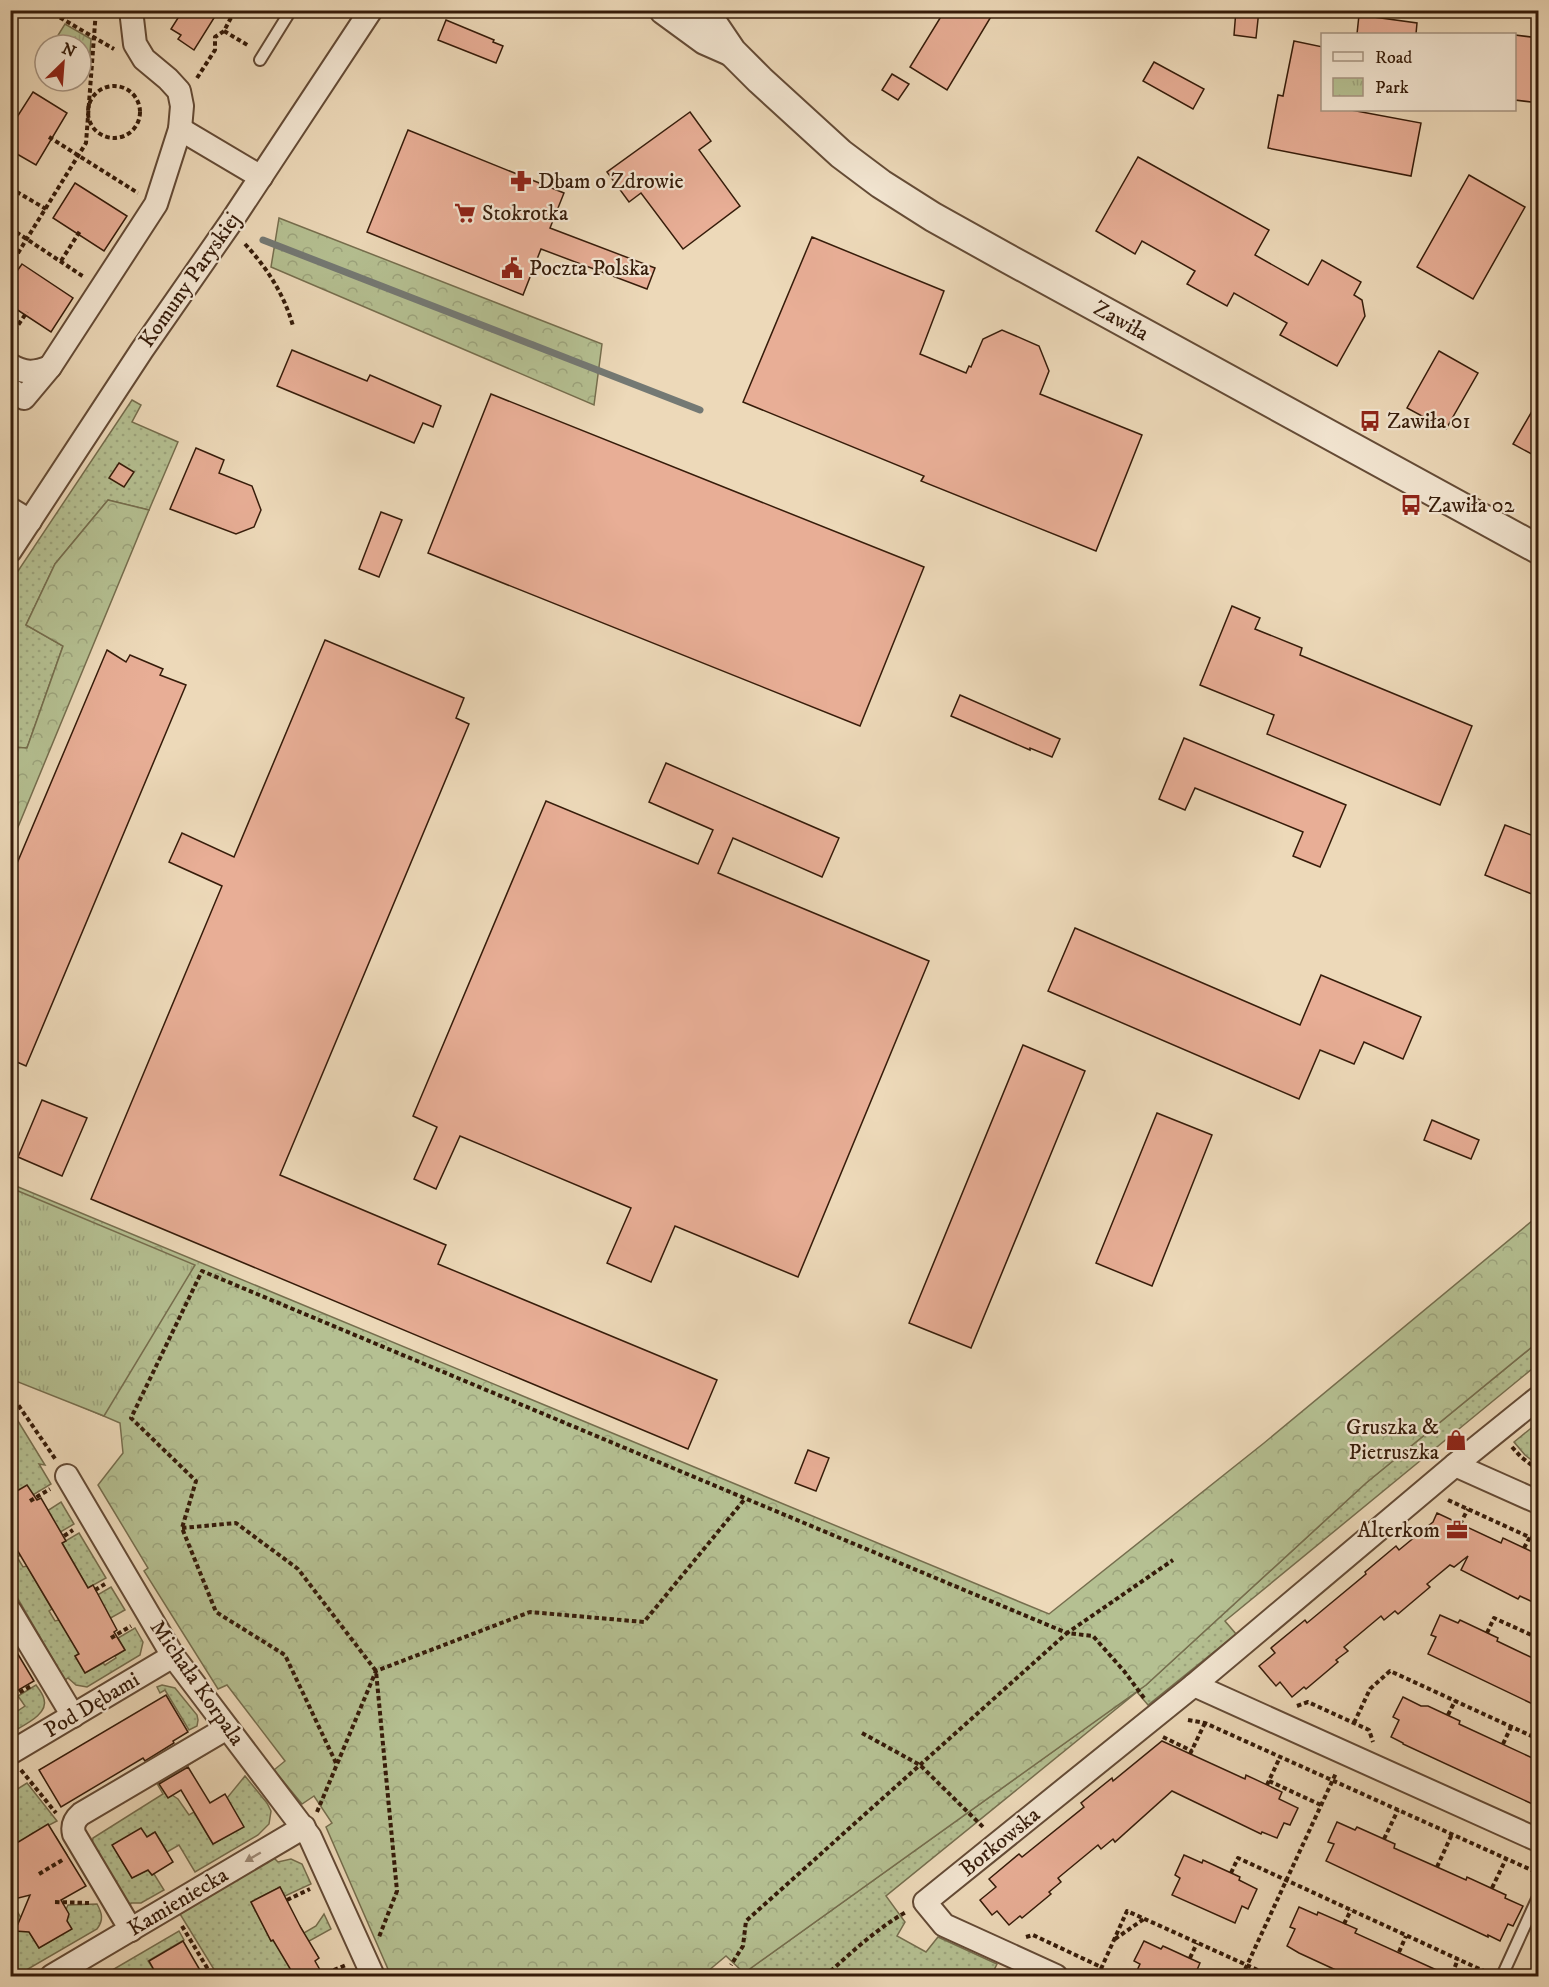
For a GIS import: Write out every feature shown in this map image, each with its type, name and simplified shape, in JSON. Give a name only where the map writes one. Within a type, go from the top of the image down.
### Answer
[{"type":"street","points":[[10,389],[24,398],[50,367],[102,289],[156,204],[180,129],[182,106],[179,92],[168,79],[144,59],[135,44],[131,10]]},
{"type":"street","name":"Komuny Paryskiej","points":[[10,551],[371,10]]},
{"type":"street","name":"Zawiła","points":[[664,10],[705,40],[732,52]]},
{"type":"street","name":"Zawiła","points":[[700,10],[709,18],[732,52],[760,80],[841,154],[881,184],[933,217],[1539,549]]},
{"type":"street","points":[[180,129],[261,177]]},
{"type":"street","points":[[10,365],[17,370],[36,373],[50,367]]},
{"type":"street","points":[[10,509],[30,521]]},
{"type":"street","name":"Borkowska","points":[[925,1902],[998,1843],[1159,1726],[1194,1685],[1455,1465],[1539,1398]]},
{"type":"street","points":[[1455,1465],[1539,1502]]},
{"type":"street","name":"Michała Korpala","points":[[61,1480],[173,1656],[227,1728],[308,1824],[315,1847],[373,1977]]},
{"type":"street","points":[[10,1611],[74,1716]]},
{"type":"street","name":"Pod Dębami","points":[[13,1759],[74,1716],[173,1656]]},
{"type":"street","points":[[1194,1685],[1539,1840]]},
{"type":"street","points":[[130,1930],[74,1834],[74,1824],[81,1814],[227,1728]]},
{"type":"street","name":"Kamieniecka","points":[[52,1977],[308,1824]]},
{"type":"street","points":[[925,1902],[944,1925],[1056,1977]]},
{"type":"lane","points":[[262,58],[291,10]]},
{"type":"lane","points":[[1502,1977],[1539,1897]]},
{"type":"path","points":[[48,10],[86,33]]},
{"type":"path","points":[[93,37],[96,10]]},
{"type":"path","points":[[182,106],[214,50],[215,37],[224,31],[235,10]]},
{"type":"path","points":[[224,31],[262,58]]},
{"type":"path","points":[[119,87],[134,96],[140,112],[139,121],[129,134],[113,138],[98,133],[88,119],[88,110],[90,102],[102,89],[119,87]]},
{"type":"path","points":[[10,266],[86,143],[89,93]]},
{"type":"path","points":[[49,137],[156,204]]},
{"type":"path","points":[[10,188],[46,209]]},
{"type":"path","points":[[10,228],[102,289]]},
{"type":"path","points":[[61,261],[80,231]]},
{"type":"path","points":[[245,244],[274,281],[293,326]]},
{"type":"path","points":[[10,337],[27,312]]},
{"type":"path","points":[[336,1763],[285,1655],[216,1612],[182,1528],[196,1481],[131,1418],[201,1271],[744,1500],[1067,1633],[1093,1636],[1124,1671],[1159,1726],[1191,1753],[1205,1723]]},
{"type":"path","points":[[10,1393],[61,1480],[30,1501]]},
{"type":"path","points":[[1509,1443],[1539,1470]]},
{"type":"path","points":[[1442,1497],[1539,1541]]},
{"type":"path","points":[[308,1824],[376,1671],[530,1612],[644,1622],[744,1500]]},
{"type":"path","points":[[1460,1524],[1468,1509]]},
{"type":"path","points":[[182,1528],[236,1523],[298,1569],[376,1671],[397,1891],[378,1939]]},
{"type":"path","points":[[1524,1548],[1530,1537]]},
{"type":"path","points":[[731,1965],[743,1946],[746,1921],[1067,1633],[1173,1560]]},
{"type":"path","points":[[1487,1632],[1494,1618],[1539,1638]]},
{"type":"path","points":[[111,1638],[137,1622]]},
{"type":"path","points":[[1354,1723],[1370,1689],[1390,1671],[1539,1739]]},
{"type":"path","points":[[13,1696],[35,1683]]},
{"type":"path","points":[[1288,1709],[1308,1701],[1369,1730],[1375,1748]]},
{"type":"path","points":[[1448,1715],[1455,1701]]},
{"type":"path","points":[[1184,1720],[1205,1723],[1539,1873]]},
{"type":"path","points":[[1503,1744],[1511,1727]]},
{"type":"path","points":[[862,1733],[920,1765],[998,1843]]},
{"type":"path","points":[[1242,1977],[1345,1753]]},
{"type":"path","points":[[1280,1757],[1268,1783],[1321,1805]]},
{"type":"path","points":[[13,1759],[62,1819]]},
{"type":"path","points":[[1384,1839],[1398,1810]]},
{"type":"path","points":[[1437,1867],[1452,1834]]},
{"type":"path","points":[[39,1874],[68,1857]]},
{"type":"path","points":[[1231,1873],[1238,1858],[1495,1977]]},
{"type":"path","points":[[1492,1888],[1506,1859]]},
{"type":"path","points":[[287,1900],[316,1886]]},
{"type":"path","points":[[55,1902],[87,1904],[95,1902]]},
{"type":"path","points":[[825,1977],[850,1953],[894,1919],[925,1902]]},
{"type":"path","points":[[1344,1924],[1351,1910]]},
{"type":"path","points":[[1102,1977],[1101,1967],[1127,1911],[1270,1977]]},
{"type":"path","points":[[1114,1940],[1144,1919]]},
{"type":"path","points":[[182,1926],[212,1977]]},
{"type":"path","points":[[1022,1939],[1033,1935],[1101,1967]]},
{"type":"path","points":[[1399,1952],[1406,1936]]},
{"type":"path","points":[[1190,1958],[1197,1943]]},
{"type":"path","points":[[1454,1974],[1452,1972],[1458,1959]]},
{"type":"path","points":[[320,1976],[349,1963]]},
{"type":"path","points":[[199,1967],[204,1964]]},
{"type":"green space","points":[[65,24],[81,33],[59,33]]},
{"type":"green space","points":[[279,218],[602,344],[594,405],[271,267]]},
{"type":"green space","points":[[132,400],[141,405],[132,422],[178,442],[149,510],[108,500],[55,564],[26,625],[63,646],[27,748],[11,747],[10,583]]},
{"type":"green space","points":[[108,500],[149,510],[11,844],[11,747],[27,748],[63,646],[26,625],[55,564]]},
{"type":"green space","points":[[11,1184],[1049,1614],[1264,1443],[1538,1216],[1538,1342],[1366,1483],[1146,1685],[744,1973],[726,1956],[702,1976],[391,1976],[326,1827],[332,1823],[314,1796],[302,1804],[274,1770],[285,1761],[227,1685],[218,1689],[144,1571],[148,1568],[98,1485],[123,1453],[120,1423],[15,1378]]},
{"type":"green space","points":[[11,1188],[195,1265],[104,1416],[13,1380],[11,1376]]},
{"type":"green space","points":[[1538,1342],[1538,1364],[1225,1621],[1236,1634],[1148,1705],[1137,1692],[886,1896],[905,1922],[897,1936],[926,1952],[938,1937],[997,1964],[991,1976],[748,1976],[744,1973],[1146,1685],[1366,1483]]},
{"type":"green space","points":[[10,1408],[45,1465],[39,1464],[51,1484],[33,1495],[18,1491],[16,1488],[11,1491]]},
{"type":"green space","points":[[1535,1425],[1538,1429],[1536,1438],[1538,1465],[1514,1442]]},
{"type":"green space","points":[[61,1502],[74,1524],[57,1534],[44,1513]]},
{"type":"green space","points":[[79,1533],[106,1578],[88,1588],[62,1543]]},
{"type":"green space","points":[[10,1538],[21,1555],[17,1557],[23,1567],[27,1566],[52,1609],[49,1611],[55,1621],[59,1620],[83,1651],[75,1656],[85,1673],[103,1663],[105,1665],[125,1650],[118,1638],[135,1628],[143,1642],[140,1655],[87,1687],[76,1685],[68,1678],[65,1680],[11,1587]]},
{"type":"green space","points":[[111,1587],[125,1610],[107,1620],[94,1597]]},
{"type":"green space","points":[[36,1685],[44,1699],[42,1710],[33,1719],[11,1733],[11,1718],[25,1706],[18,1696]]},
{"type":"green space","points":[[162,1685],[175,1688],[197,1715],[197,1726],[189,1730],[165,1690],[160,1693],[157,1687]]},
{"type":"green space","points":[[220,1743],[221,1745],[159,1783],[168,1797],[172,1795],[178,1799],[189,1815],[194,1812],[213,1844],[243,1827],[227,1798],[245,1776],[271,1811],[269,1824],[258,1835],[195,1872],[179,1845],[167,1852],[155,1832],[147,1837],[113,1846],[132,1878],[148,1870],[152,1875],[154,1874],[164,1890],[141,1903],[131,1903],[130,1906],[126,1903],[92,1845],[93,1838],[163,1794],[155,1780]]},
{"type":"green space","points":[[27,1783],[57,1821],[30,1835],[37,1848],[56,1837],[67,1855],[39,1871],[11,1862],[11,1793]]},
{"type":"green space","points":[[274,1858],[278,1862],[291,1859],[302,1864],[311,1884],[285,1896],[280,1887],[251,1902],[271,1941],[300,1926],[304,1933],[316,1926],[324,1914],[331,1929],[309,1941],[293,1973],[288,1976],[218,1976],[180,1914]]},
{"type":"green space","points":[[11,1900],[22,1920],[21,1931],[28,1930],[39,1948],[71,1929],[66,1914],[68,1905],[97,1904],[101,1920],[97,1929],[16,1976],[11,1976]]},
{"type":"green space","points":[[179,1931],[184,1940],[148,1961],[158,1976],[102,1976]]},
{"type":"building","points":[[183,10],[219,10],[194,50],[178,39],[181,35],[171,29]]},
{"type":"building","points":[[945,10],[995,10],[947,90],[910,67]]},
{"type":"building","points":[[1236,10],[1259,10],[1256,38],[1234,35]]},
{"type":"building","points":[[1359,15],[1417,23],[1416,33],[1357,33]]},
{"type":"building","points":[[446,20],[503,46],[496,63],[438,40]]},
{"type":"building","points":[[1516,35],[1539,38],[1539,103],[1516,100]]},
{"type":"building","points":[[1294,41],[1321,47],[1321,111],[1356,111],[1421,123],[1411,176],[1268,148],[1278,95],[1283,96]]},
{"type":"building","points":[[1154,62],[1204,89],[1193,109],[1143,81]]},
{"type":"building","points":[[892,74],[909,84],[898,100],[882,90]]},
{"type":"building","points":[[33,92],[67,113],[36,165],[10,150],[10,128]]},
{"type":"building","points":[[690,112],[711,141],[699,150],[740,206],[683,249],[641,193],[629,202],[607,172]]},
{"type":"building","name":"Stokrotka","points":[[408,130],[564,193],[550,228],[655,268],[647,289],[541,249],[523,295],[367,232]]},
{"type":"building","points":[[1138,157],[1269,230],[1255,255],[1308,285],[1322,260],[1361,282],[1354,295],[1362,300],[1365,316],[1337,366],[1280,335],[1287,323],[1234,293],[1227,306],[1187,284],[1195,271],[1142,241],[1135,254],[1096,231]]},
{"type":"building","points":[[1469,175],[1525,207],[1473,299],[1417,267]]},
{"type":"building","points":[[75,183],[127,216],[104,251],[53,218]]},
{"type":"building","points":[[812,237],[944,291],[920,354],[966,373],[983,339],[1002,330],[1039,346],[1049,371],[1040,394],[1142,435],[1096,551],[921,481],[924,476],[743,402]]},
{"type":"building","points":[[22,264],[73,298],[51,332],[10,305],[10,281]]},
{"type":"building","points":[[292,350],[367,381],[370,375],[441,406],[433,427],[423,423],[414,443],[277,386]]},
{"type":"building","points":[[1439,351],[1478,373],[1446,429],[1407,408]]},
{"type":"building","points":[[491,394],[924,567],[860,726],[428,553]]},
{"type":"building","points":[[1539,399],[1539,458],[1513,444]]},
{"type":"building","points":[[196,448],[224,460],[219,473],[252,486],[261,510],[254,527],[236,534],[170,509]]},
{"type":"building","points":[[119,463],[134,472],[124,487],[109,478]]},
{"type":"building","points":[[381,512],[402,520],[379,577],[359,569]]},
{"type":"building","points":[[1232,606],[1260,618],[1255,629],[1302,648],[1300,655],[1472,726],[1440,805],[1267,734],[1274,715],[1200,685]]},
{"type":"building","points":[[325,640],[464,698],[456,718],[469,724],[280,1175],[446,1245],[438,1264],[717,1380],[688,1449],[91,1199],[222,886],[169,862],[182,833],[234,857]]},
{"type":"building","points":[[107,650],[126,662],[130,655],[163,669],[160,675],[186,685],[26,1066],[10,1059],[10,880]]},
{"type":"building","points":[[960,695],[1060,739],[1052,757],[951,716]]},
{"type":"building","points":[[1184,738],[1346,805],[1320,867],[1293,856],[1303,832],[1195,788],[1185,810],[1159,799]]},
{"type":"building","points":[[666,763],[839,838],[822,877],[733,838],[718,873],[929,961],[798,1277],[675,1226],[651,1282],[607,1263],[631,1208],[460,1136],[436,1189],[414,1179],[437,1127],[413,1116],[546,801],[698,864],[713,830],[649,802]]},
{"type":"building","points":[[1505,825],[1539,838],[1539,897],[1485,875]]},
{"type":"building","points":[[1075,928],[1300,1025],[1321,975],[1421,1017],[1403,1059],[1364,1042],[1354,1064],[1320,1050],[1299,1099],[1048,991]]},
{"type":"building","points":[[1023,1045],[1085,1071],[971,1348],[909,1323]]},
{"type":"building","points":[[42,1100],[87,1118],[62,1176],[18,1157]]},
{"type":"building","points":[[1157,1113],[1212,1135],[1152,1286],[1096,1263]]},
{"type":"building","points":[[1432,1120],[1479,1140],[1471,1159],[1424,1140]]},
{"type":"building","points":[[808,1450],[829,1458],[816,1491],[795,1483]]},
{"type":"building","points":[[27,1485],[37,1500],[41,1498],[66,1541],[62,1543],[88,1588],[93,1585],[117,1630],[114,1632],[125,1650],[85,1673],[75,1656],[79,1654],[10,1538],[10,1495]]},
{"type":"building","points":[[1437,1513],[1501,1543],[1503,1538],[1539,1555],[1539,1605],[1520,1596],[1518,1599],[1461,1570],[1468,1556],[1454,1567],[1450,1565],[1427,1584],[1430,1587],[1398,1614],[1395,1611],[1384,1620],[1381,1616],[1344,1647],[1348,1651],[1306,1689],[1304,1687],[1292,1697],[1280,1682],[1276,1686],[1259,1666],[1275,1653],[1271,1648],[1305,1620],[1307,1623],[1396,1546],[1399,1550],[1433,1522]]},
{"type":"building","points":[[1440,1615],[1458,1623],[1460,1620],[1539,1661],[1539,1707],[1428,1654],[1436,1637],[1431,1635]]},
{"type":"building","points":[[10,1641],[34,1681],[10,1695]]},
{"type":"building","points":[[166,1695],[188,1732],[145,1761],[143,1758],[61,1807],[39,1770]]},
{"type":"building","points":[[1403,1697],[1460,1721],[1459,1724],[1539,1761],[1539,1807],[1391,1737],[1399,1720],[1393,1717]]},
{"type":"building","points":[[1162,1741],[1245,1779],[1246,1775],[1282,1792],[1279,1799],[1298,1808],[1290,1825],[1284,1823],[1277,1838],[1262,1832],[1261,1834],[1172,1791],[1115,1842],[1113,1839],[1101,1849],[1098,1845],[1058,1878],[1061,1882],[1049,1892],[1051,1894],[1022,1918],[1020,1916],[1009,1925],[997,1911],[992,1915],[980,1900],[996,1887],[989,1879],[1019,1854],[1022,1857],[1084,1807],[1081,1803],[1112,1778],[1113,1781]]},
{"type":"building","points":[[188,1767],[210,1803],[225,1794],[244,1827],[213,1844],[181,1790],[168,1798],[159,1784]]},
{"type":"building","points":[[1337,1822],[1355,1830],[1357,1827],[1395,1844],[1394,1848],[1506,1895],[1505,1898],[1523,1906],[1513,1926],[1508,1924],[1500,1941],[1488,1935],[1488,1937],[1326,1861],[1334,1844],[1328,1842]]},
{"type":"building","points":[[48,1824],[86,1886],[61,1900],[69,1914],[67,1921],[72,1929],[39,1948],[29,1932],[15,1931],[30,1895],[10,1900],[10,1847]]},
{"type":"building","points":[[141,1828],[147,1837],[155,1832],[173,1862],[152,1875],[148,1870],[132,1878],[112,1845]]},
{"type":"building","points":[[1184,1855],[1202,1863],[1203,1860],[1240,1877],[1239,1880],[1257,1889],[1248,1909],[1242,1906],[1235,1923],[1172,1895],[1180,1878],[1175,1875]]},
{"type":"building","points":[[280,1887],[319,1958],[315,1961],[324,1977],[295,1977],[273,1940],[271,1941],[251,1902]]},
{"type":"building","points":[[1299,1907],[1317,1915],[1318,1912],[1357,1929],[1355,1933],[1452,1977],[1351,1977],[1287,1946],[1295,1929],[1290,1927]]},
{"type":"building","points":[[183,1941],[204,1977],[158,1977],[149,1961]]},
{"type":"building","points":[[1144,1941],[1161,1949],[1163,1946],[1200,1963],[1194,1977],[1134,1977],[1140,1964],[1134,1961]]},
{"type":"waterway","points":[[263,240],[700,410]]},
{"type":"place","name":"Dbam o Zdrowie","points":[[521,181]]},
{"type":"place","name":"Stokrotka","points":[[465,213]]},
{"type":"place","name":"Poczta Polska","points":[[512,268]]},
{"type":"place","name":"Zawiła 01","points":[[1370,421]]},
{"type":"place","name":"Zawiła 02","points":[[1411,505]]},
{"type":"place","name":"Gruszka & Pietruszka","points":[[1456,1440]]},
{"type":"place","name":"Alterkom","points":[[1457,1530]]}]
